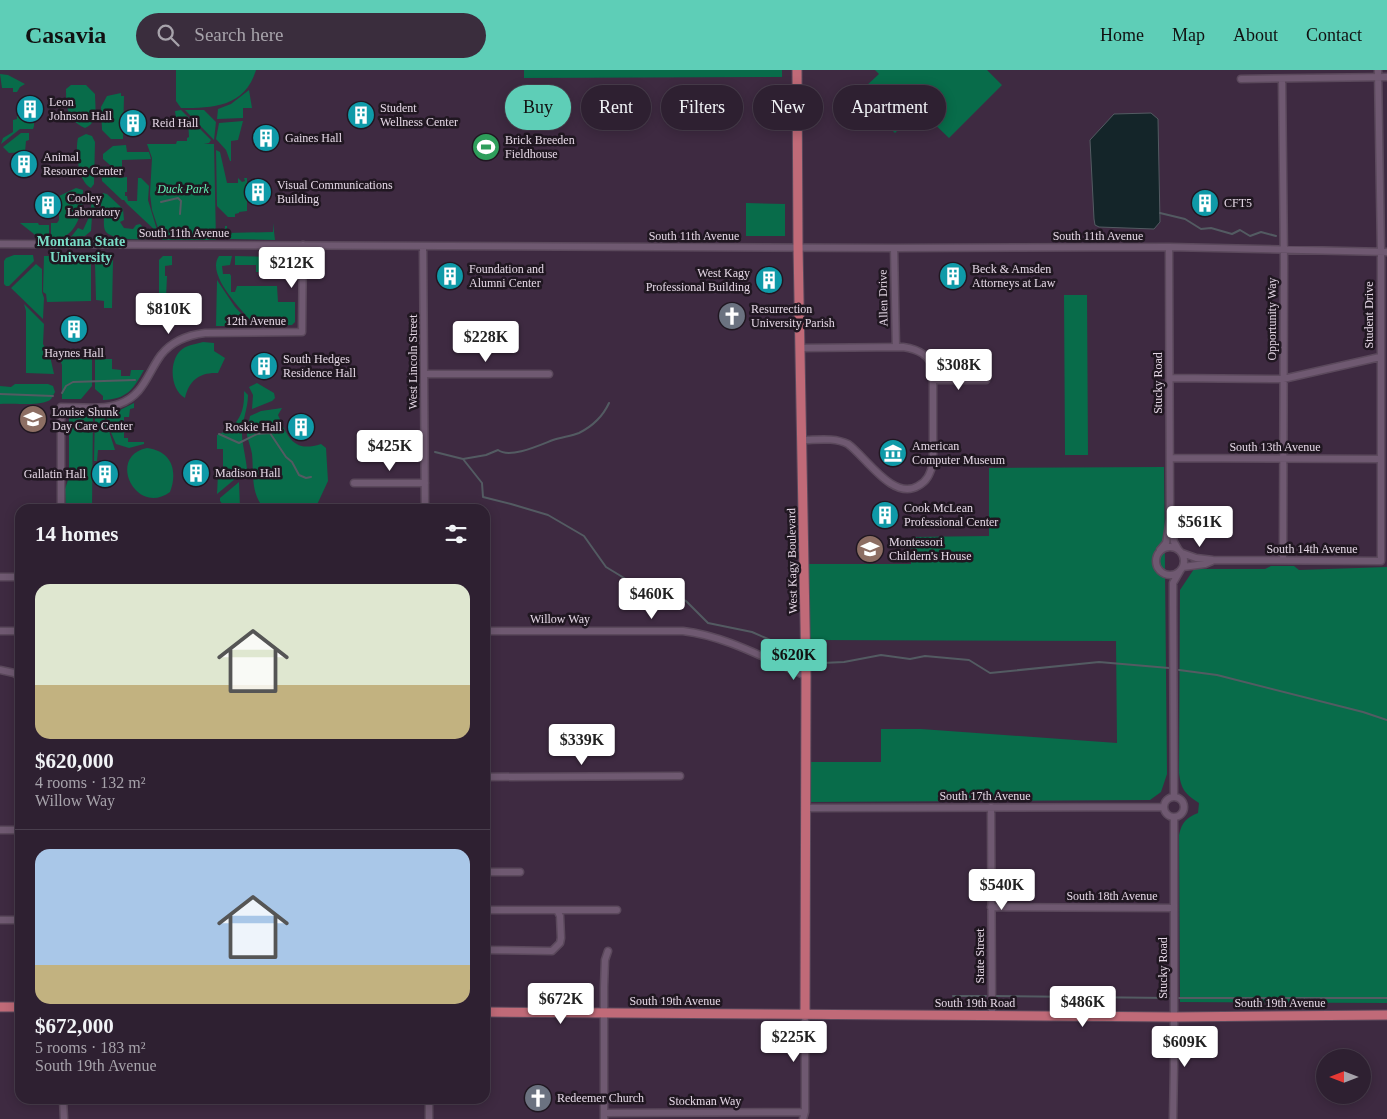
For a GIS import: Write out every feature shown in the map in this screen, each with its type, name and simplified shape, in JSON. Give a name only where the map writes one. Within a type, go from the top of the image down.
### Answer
[{"type":"main road","name":"West Kagy Boulevard","points":[[797,70],[798,246],[806,676],[805,1014]]},
{"type":"main road","points":[[0,1007],[15,1007]]},
{"type":"main road","name":"South 19th Avenue","points":[[490,1012],[805,1014]]},
{"type":"main road","name":"South 19th Road","points":[[805,1014],[1174,1017]]},
{"type":"main road","name":"South 19th Avenue","points":[[1174,1017],[1387,1015]]},
{"type":"street","points":[[1241,80],[1378,74],[1387,77]]},
{"type":"street","name":"Student Drive","points":[[1378,74],[1384,252],[1380,357],[1381,561]]},
{"type":"street","name":"Opportunity Way","points":[[1282,79],[1284,251],[1283,560]]},
{"type":"street","name":"South 11th Avenue","points":[[0,244],[798,246],[894,248],[1169,247],[1384,252]]},
{"type":"street","name":"12th Avenue","points":[[61,504],[61,407],[115,406],[133,397],[144,385],[163,353],[180,340],[194,334],[210,332],[302,332],[303,245]]},
{"type":"street","name":"West Lincoln Street","points":[[423,246],[425,504]]},
{"type":"street","name":"Stucky Road","points":[[1160,550],[1166,543],[1170,519],[1169,247]]},
{"type":"street","name":"Allen Drive","points":[[894,248],[896,347]]},
{"type":"street","points":[[801,348],[896,347],[914,349],[924,354],[932,366],[933,464],[929,477],[914,488],[901,489],[889,483],[853,448],[842,441],[802,440]]},
{"type":"street","points":[[1170,378],[1283,379],[1380,357]]},
{"type":"street","points":[[424,374],[549,374]]},
{"type":"street","points":[[933,380],[986,380]]},
{"type":"street","name":"South 13th Avenue","points":[[1170,458],[1380,459]]},
{"type":"street","points":[[354,483],[425,483]]},
{"type":"street","name":"Stucky Road","points":[[1170,519],[1174,542],[1180,551]]},
{"type":"street","points":[[1170,546],[1180,551],[1184,561],[1181,569],[1170,575],[1163,573],[1156,564],[1156,557],[1160,550],[1170,546]]},
{"type":"street","name":"South 14th Avenue","points":[[1180,551],[1196,558],[1213,560],[1381,561]]},
{"type":"street","name":"South 14th Avenue","points":[[1181,569],[1206,564],[1213,560]]},
{"type":"street","name":"Stucky Road","points":[[1172,1119],[1174,818],[1180,816],[1184,806],[1181,800],[1174,797],[1173,583],[1181,569]]},
{"type":"street","name":"Stucky Road","points":[[1163,573],[1170,586],[1173,605]]},
{"type":"street","points":[[0,577],[15,578]]},
{"type":"street","points":[[0,631],[15,631]]},
{"type":"street","name":"Willow Way","points":[[490,631],[696,632],[722,639],[806,676]]},
{"type":"street","points":[[0,670],[15,674]]},
{"type":"street","points":[[490,776],[680,776]]},
{"type":"street","points":[[1174,797],[1166,800],[1164,807],[1167,815],[1174,818]]},
{"type":"street","name":"South 17th Avenue","points":[[807,808],[1164,807]]},
{"type":"street","name":"State Street","points":[[990,808],[992,1016]]},
{"type":"street","points":[[0,830],[15,830]]},
{"type":"street","points":[[490,872],[520,872]]},
{"type":"street","name":"South 18th Avenue","points":[[991,907],[1174,908]]},
{"type":"street","points":[[490,910],[617,910]]},
{"type":"street","points":[[490,950],[552,951],[560,943],[561,938],[560,916],[557,910]]},
{"type":"street","points":[[0,920],[15,920]]},
{"type":"street","points":[[604,1116],[605,960],[608,951]]},
{"type":"street","name":"West Kagy Boulevard","points":[[805,1014],[805,1117]]},
{"type":"street","points":[[63,1104],[64,1119]]},
{"type":"street","points":[[429,1104],[429,1119]]},
{"type":"street","name":"Stockman Way","points":[[604,1116],[805,1117]]},
{"type":"green space","points":[[176,70],[256,70],[244,92],[236,98],[216,106],[181,108],[176,101]]},
{"type":"green space","points":[[524,70],[782,70],[782,77],[524,78]]},
{"type":"green space","points":[[875,70],[987,70],[1002,85],[949,138],[941,130],[946,130],[946,85],[867,85],[879,74]]},
{"type":"green space","points":[[0,74],[8,75],[25,84],[17,92],[13,92],[13,88],[2,88]]},
{"type":"green space","points":[[71,85],[86,85],[95,94],[96,109],[94,118],[89,126],[85,128],[74,121],[69,112],[66,102],[66,89]]},
{"type":"green space","points":[[249,90],[252,108],[243,108],[243,118],[217,119],[218,109],[231,104]]},
{"type":"green space","points":[[121,93],[121,96],[124,96],[123,139],[111,139],[102,130],[101,107],[107,96]]},
{"type":"green space","name":"Duck Park","points":[[181,110],[211,140],[209,143],[204,144],[214,144],[216,240],[162,240],[152,210],[150,194],[152,158],[147,144],[176,144],[177,141],[187,141],[189,137],[188,119],[176,118],[175,111]]},
{"type":"green space","points":[[185,110],[204,110],[216,122],[214,140]]},
{"type":"green space","points":[[34,115],[33,129],[20,129],[1,144],[3,138],[13,132],[13,120],[17,119],[17,116]]},
{"type":"green space","points":[[243,121],[238,140],[231,141],[230,161],[226,150],[216,139],[219,123]]},
{"type":"green space","points":[[21,133],[29,133],[25,152],[9,153],[3,147]]},
{"type":"green space","points":[[86,134],[92,136],[95,142],[94,184],[91,188],[80,173],[77,158],[78,138]]},
{"type":"green space","points":[[126,145],[127,152],[149,152],[151,159],[122,160],[122,171],[117,171],[103,159],[103,154],[113,146]]},
{"type":"green space","points":[[216,150],[220,152],[227,183],[238,183],[238,178],[242,182],[245,181],[244,178],[247,178],[247,211],[235,214],[235,217],[228,217],[217,206]]},
{"type":"green space","points":[[105,166],[119,178],[127,177],[127,192],[125,192],[125,196],[127,196],[128,201],[137,201],[138,178],[141,178],[149,186],[148,200],[158,233],[102,181],[101,168]]},
{"type":"green space","points":[[76,188],[83,190],[83,203],[77,223],[63,237],[51,238],[51,223],[57,223],[59,220],[59,196]]},
{"type":"green space","points":[[91,193],[95,198],[95,216],[92,216],[91,231],[85,236],[71,237],[78,228],[83,230],[90,215],[92,200],[87,200],[87,195]]},
{"type":"green space","points":[[103,193],[107,194],[123,209],[124,220],[120,222],[124,228],[133,229],[136,225],[140,224],[154,238],[122,238],[115,237],[106,232],[104,216],[101,216],[101,197]]},
{"type":"green space","points":[[746,203],[785,204],[785,236],[746,236]]},
{"type":"green space","points":[[20,223],[49,225],[49,238],[39,238]]},
{"type":"green space","points":[[273,223],[275,240],[227,239],[225,237],[225,226],[227,226],[227,233],[273,232]]},
{"type":"green space","points":[[14,255],[33,255],[34,261],[9,286],[6,286],[4,284],[4,261],[6,258]]},
{"type":"green space","points":[[44,256],[83,256],[91,261],[91,301],[47,302],[46,294],[43,292]]},
{"type":"green space","points":[[163,256],[172,256],[172,265],[165,266],[165,276],[167,276],[165,320],[159,310],[159,260]]},
{"type":"green space","points":[[219,256],[232,256],[230,265],[222,266],[223,274],[230,274],[231,276],[231,292],[235,292],[237,286],[277,286],[278,302],[295,302],[295,322],[292,325],[256,326],[235,303],[221,283],[216,264]]},
{"type":"green space","points":[[235,256],[269,257],[271,272],[256,272],[256,265],[235,265]]},
{"type":"green space","points":[[112,259],[112,308],[104,308],[104,301],[96,300],[95,263]]},
{"type":"green space","points":[[36,264],[42,269],[43,319],[11,288]]},
{"type":"green space","points":[[217,280],[235,307],[253,326],[216,326]]},
{"type":"green space","points":[[1064,295],[1087,295],[1088,455],[1065,455]]},
{"type":"green space","points":[[24,304],[44,324],[43,344],[50,356],[54,374],[26,373],[26,311]]},
{"type":"green space","points":[[203,342],[214,343],[214,351],[225,358],[218,373],[206,374],[192,382],[185,398],[176,389],[174,383],[174,362],[182,349]]},
{"type":"green space","points":[[60,359],[92,359],[92,386],[81,399],[62,399],[62,365]]},
{"type":"green space","points":[[95,359],[112,359],[112,369],[121,370],[121,376],[130,376],[131,370],[144,370],[133,388],[124,395],[118,398],[103,400],[103,396],[95,389]]},
{"type":"green space","points":[[257,383],[274,393],[275,398],[252,409],[253,395],[249,387]]},
{"type":"green space","points":[[15,384],[48,384],[53,386],[55,392],[50,400],[44,403],[0,404],[0,386],[11,387]]},
{"type":"green space","points":[[244,391],[248,395],[242,434],[247,469],[217,494],[218,474],[223,473],[223,449],[217,449],[217,435],[230,428],[239,418],[243,406]]},
{"type":"green space","points":[[134,403],[134,408],[130,409],[129,417],[124,417],[124,423],[107,422],[105,412],[120,410]]},
{"type":"green space","points":[[282,408],[278,415],[293,441],[298,445],[304,446],[321,444],[326,448],[328,481],[317,504],[260,503],[255,490],[252,454],[247,435],[250,416],[261,411]]},
{"type":"green space","points":[[93,411],[92,504],[66,504],[65,489],[69,477],[69,412]]},
{"type":"green space","points":[[95,412],[103,412],[115,450],[98,450],[97,461],[94,461]]},
{"type":"green space","points":[[111,425],[124,426],[124,438],[128,438],[128,442],[144,442],[144,444],[129,448],[116,444],[109,428]]},
{"type":"green space","points":[[147,448],[162,453],[171,463],[173,470],[170,492],[158,498],[146,497],[137,491],[130,482],[127,472],[129,462],[135,453]]},
{"type":"green space","points":[[1164,467],[1167,774],[1161,792],[1150,800],[810,802],[809,762],[881,762],[881,729],[921,729],[1117,743],[1116,641],[808,640],[807,564],[911,564],[911,537],[989,536],[989,468]]},
{"type":"green space","points":[[239,482],[240,504],[222,504],[220,498]]},
{"type":"green space","points":[[1271,566],[1294,566],[1299,570],[1387,567],[1387,1003],[1180,1002],[1179,835],[1185,821],[1198,813],[1199,803],[1184,791],[1179,773],[1180,590],[1194,569],[1265,569]]},
{"type":"shaded area","points":[[1151,113],[1158,119],[1160,222],[1154,229],[1099,227],[1095,225],[1094,219],[1090,140],[1114,114]]},
{"type":"waterway","points":[[161,202],[178,198],[181,201],[180,214]]},
{"type":"waterway","points":[[1160,213],[1185,219],[1201,229],[1211,228],[1232,234],[1240,230],[1250,236],[1261,232],[1276,236]]},
{"type":"waterway","points":[[62,393],[66,386],[73,382],[135,380]]},
{"type":"waterway","points":[[0,394],[53,396]]},
{"type":"waterway","points":[[463,459],[486,455],[498,450],[510,453],[517,452],[579,433],[597,420],[609,403]]},
{"type":"waterway","points":[[219,434],[239,443],[257,434],[270,433],[286,457],[292,462],[299,475],[306,478],[311,477]]},
{"type":"waterway","points":[[435,452],[463,459],[482,483],[483,497],[548,515],[584,536],[606,567],[639,587],[662,591],[686,601],[708,623],[752,632],[800,653]]},
{"type":"waterway","points":[[811,658],[822,663],[844,662],[881,655],[910,659],[925,656],[969,660],[990,673],[1099,662],[1169,668]]},
{"type":"waterway","points":[[1179,670],[1217,675],[1363,712],[1387,720]]},
{"type":"waterway","points":[[953,996],[986,996]]},
{"type":"waterway","points":[[996,996],[1169,998]]},
{"type":"waterway","points":[[1179,998],[1387,998]]},
{"type":"place","name":"Leon Johnson Hall","points":[[30,109]]},
{"type":"place","name":"Student Wellness Center","points":[[361,115]]},
{"type":"place","name":"Reid Hall","points":[[133,123]]},
{"type":"place","name":"Gaines Hall","points":[[266,138]]},
{"type":"place","name":"Brick Breeden Fieldhouse","points":[[486,147]]},
{"type":"place","name":"Animal Resource Center","points":[[24,164]]},
{"type":"place","name":"Visual Communications Building","points":[[258,192]]},
{"type":"place","name":"CFT5","points":[[1205,203]]},
{"type":"place","name":"Cooley Laboratory","points":[[48,205]]},
{"type":"place","name":"Foundation and Alumni Center","points":[[450,276]]},
{"type":"place","name":"Beck & Amsden Attorneys at Law","points":[[953,276]]},
{"type":"place","name":"West Kagy Professional Building","points":[[769,280]]},
{"type":"place","name":"Resurrection University Parish","points":[[732,316]]},
{"type":"place","name":"Haynes Hall","points":[[74,329]]},
{"type":"place","name":"South Hedges Residence Hall","points":[[264,366]]},
{"type":"place","name":"Louise Shunk Day Care Center","points":[[33,419]]},
{"type":"place","name":"Roskie Hall","points":[[301,427]]},
{"type":"place","name":"American Computer Museum","points":[[893,453]]},
{"type":"place","name":"Madison Hall","points":[[196,473]]},
{"type":"place","name":"Gallatin Hall","points":[[105,474]]},
{"type":"place","name":"Cook McLean Professional Center","points":[[885,515]]},
{"type":"place","name":"Montessori Childern's House","points":[[870,549]]},
{"type":"place","name":"Redeemer Church","points":[[538,1098]]},
{"type":"district","name":"Montana State University","points":[[81,250]]}]
